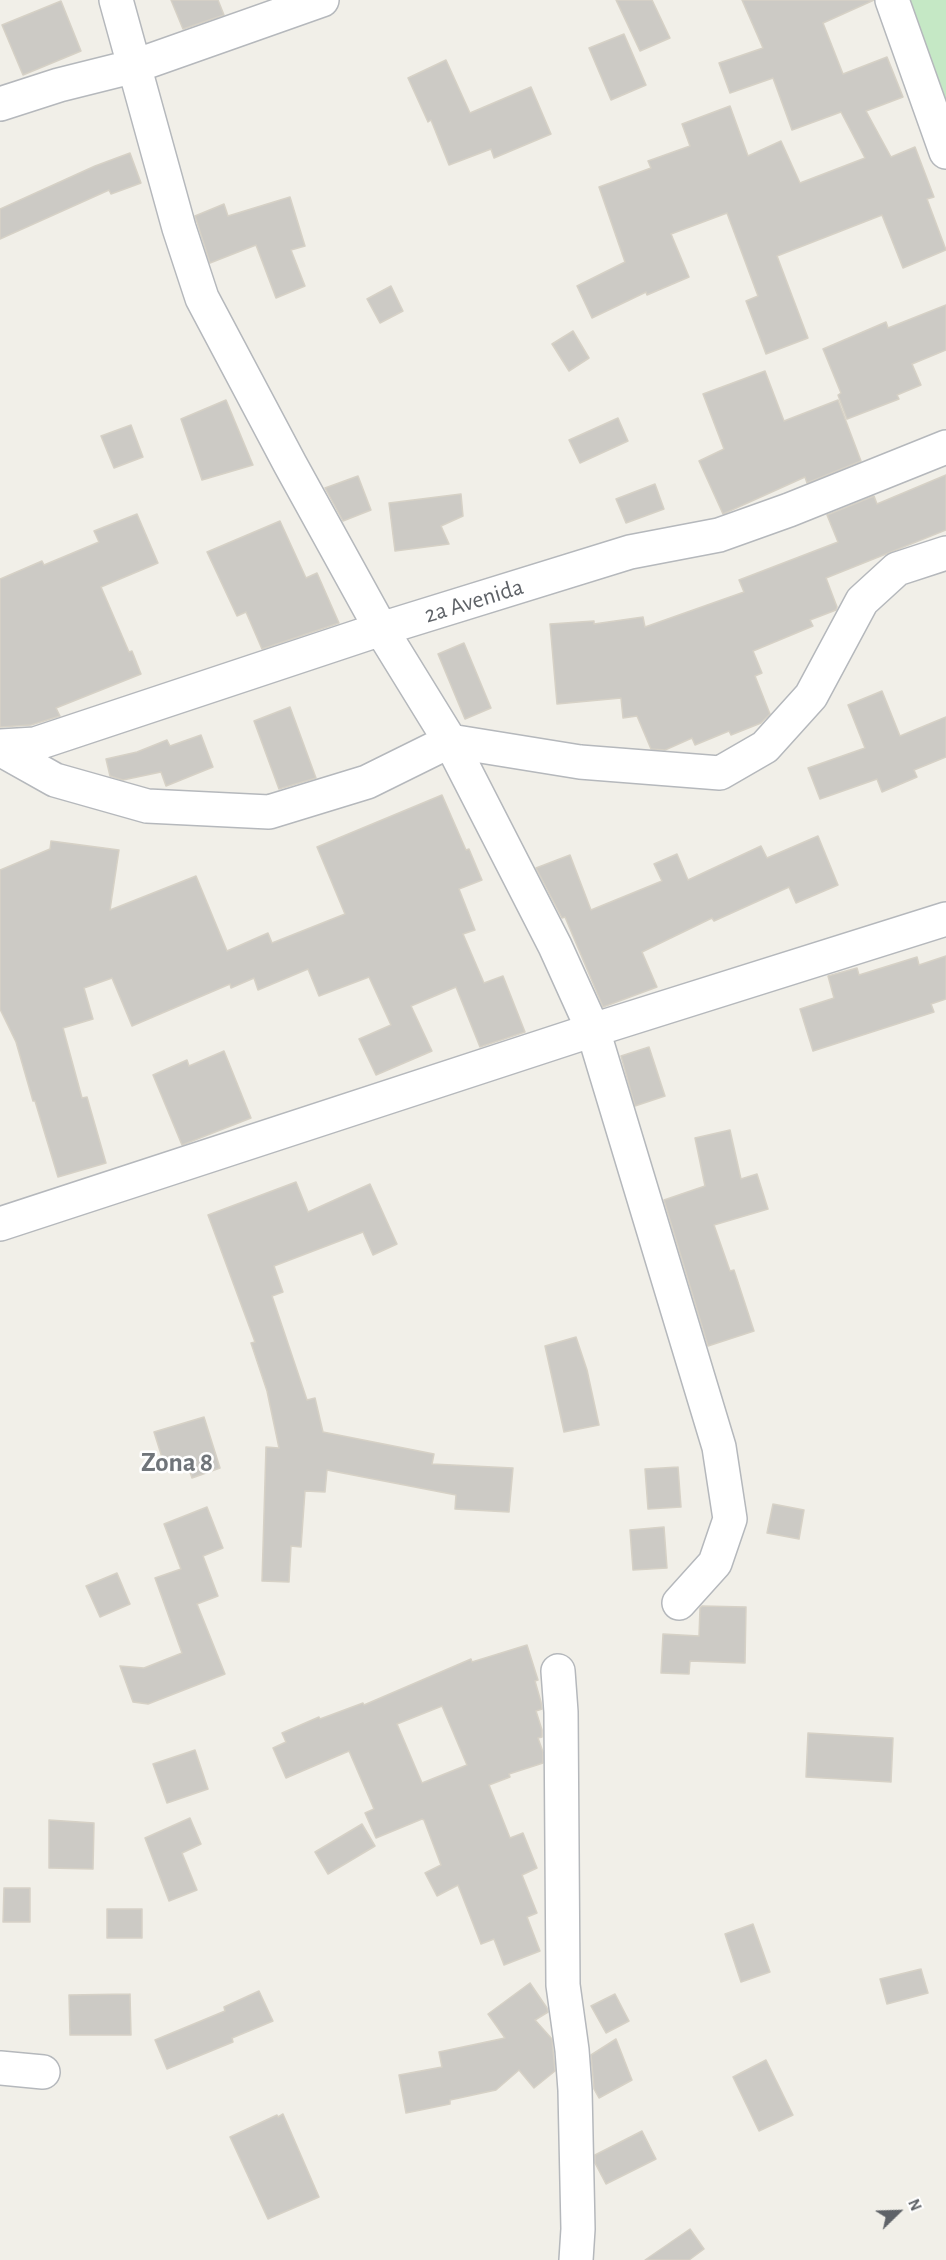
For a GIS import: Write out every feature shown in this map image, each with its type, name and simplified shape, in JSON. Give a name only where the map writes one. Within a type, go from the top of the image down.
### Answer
[{"type":"street","points":[[116,0],[179,228],[202,298],[381,630],[450,741],[555,946],[593,1030],[719,1447],[730,1519],[715,1563],[679,1603]]},
{"type":"street","points":[[0,104],[59,85],[135,66],[322,0]]},
{"type":"street","points":[[892,0],[946,152]]},
{"type":"street","name":"2a Avenida","points":[[0,747],[35,744],[381,630],[630,552],[719,534],[789,510],[946,447]]},
{"type":"street","points":[[0,747],[55,780],[147,806],[269,812],[367,782],[450,741],[580,762],[720,773],[765,747],[811,696],[862,601],[897,569],[946,553]]},
{"type":"street","points":[[0,1224],[593,1030],[946,919]]},
{"type":"street","points":[[558,1671],[561,1712],[563,1985],[575,2090],[578,2229],[576,2260]]},
{"type":"street","points":[[0,2068],[43,2072]]},
{"type":"green space","points":[[908,0],[946,0],[946,108]]},
{"type":"building","points":[[171,0],[218,0],[224,15],[183,29]]},
{"type":"building","points":[[616,0],[652,0],[670,38],[640,51]]},
{"type":"building","points":[[742,0],[874,0],[823,23],[843,74],[887,57],[903,97],[866,111],[891,157],[915,147],[934,197],[927,199],[946,250],[903,268],[882,215],[777,256],[808,338],[766,354],[746,301],[758,296],[727,213],[671,234],[689,277],[647,295],[646,292],[592,318],[577,286],[625,262],[599,187],[651,168],[648,161],[690,146],[682,124],[730,106],[748,156],[781,141],[800,183],[865,158],[841,112],[792,130],[773,78],[730,93],[719,63],[763,48]]},
{"type":"building","points":[[61,1],[81,51],[23,75],[2,25]]},
{"type":"building","points":[[624,34],[646,85],[611,100],[589,48]]},
{"type":"building","points":[[446,60],[470,113],[531,87],[551,134],[494,158],[491,149],[449,165],[431,120],[428,122],[408,78]]},
{"type":"building","points":[[130,153],[141,183],[111,194],[109,190],[0,239],[0,209],[95,166]]},
{"type":"building","points":[[290,197],[305,246],[291,250],[305,286],[276,298],[256,245],[210,263],[195,216],[224,204],[228,216]]},
{"type":"building","points":[[391,286],[403,311],[380,323],[367,299]]},
{"type":"building","points":[[946,305],[946,350],[912,364],[921,385],[897,395],[899,399],[847,419],[838,395],[841,393],[823,349],[886,322],[888,328]]},
{"type":"building","points":[[573,331],[589,358],[569,371],[552,344]]},
{"type":"building","points":[[765,371],[784,421],[838,400],[861,461],[807,483],[805,477],[723,514],[699,461],[724,449],[703,394]]},
{"type":"building","points":[[226,400],[253,465],[202,480],[181,419]]},
{"type":"building","points":[[618,418],[628,441],[580,463],[569,440]]},
{"type":"building","points":[[131,425],[143,457],[114,468],[101,436]]},
{"type":"building","points":[[946,475],[946,530],[826,578],[837,607],[836,610],[810,620],[813,626],[753,651],[762,673],[755,676],[770,714],[761,723],[731,735],[729,731],[695,745],[692,738],[665,750],[651,749],[637,716],[623,718],[621,698],[557,704],[550,624],[594,621],[594,624],[643,617],[645,627],[744,592],[739,580],[838,542],[827,515],[874,496],[877,504]]},
{"type":"building","points":[[358,476],[371,510],[343,521],[325,488]]},
{"type":"building","points":[[655,484],[664,509],[626,523],[616,499]]},
{"type":"building","points":[[461,494],[463,516],[441,526],[449,544],[395,551],[389,503]]},
{"type":"building","points":[[137,514],[158,563],[101,587],[141,674],[56,708],[60,716],[31,725],[0,727],[0,579],[42,561],[44,565],[99,542],[94,531]]},
{"type":"building","points":[[280,521],[306,578],[317,573],[339,623],[262,649],[246,612],[237,616],[207,552]]},
{"type":"building","points":[[464,643],[491,708],[465,719],[438,654]]},
{"type":"building","points":[[882,691],[900,736],[946,717],[946,757],[914,770],[917,777],[882,792],[877,779],[820,799],[808,768],[865,748],[848,705]]},
{"type":"building","points":[[290,707],[316,778],[279,789],[254,721]]},
{"type":"building","points":[[201,735],[213,767],[166,786],[161,772],[123,780],[110,776],[106,759],[137,752],[167,740],[170,746]]},
{"type":"building","points":[[442,795],[482,880],[459,889],[475,930],[463,934],[484,983],[503,976],[525,1032],[480,1047],[456,987],[411,1006],[432,1051],[376,1075],[359,1039],[391,1025],[369,977],[319,996],[308,969],[258,990],[254,978],[231,988],[230,984],[132,1026],[112,978],[84,988],[93,1019],[63,1028],[82,1098],[87,1097],[106,1163],[58,1177],[16,1042],[0,1009],[0,870],[50,849],[51,841],[119,850],[110,910],[196,876],[227,951],[268,933],[272,943],[345,914],[317,847]]},
{"type":"building","points":[[818,836],[838,885],[796,903],[789,887],[714,921],[712,918],[642,952],[657,987],[603,1007],[565,917],[562,918],[536,868],[570,855],[591,910],[662,881],[654,864],[677,854],[688,880],[761,846],[767,858]]},
{"type":"building","points":[[946,956],[946,999],[931,1004],[934,1012],[813,1051],[800,1009],[834,998],[828,976],[857,968],[859,975],[917,957],[919,965]]},
{"type":"building","points":[[649,1047],[665,1096],[635,1106],[621,1056]]},
{"type":"building","points":[[224,1051],[251,1118],[182,1145],[153,1075],[187,1060],[189,1066]]},
{"type":"building","points":[[730,1130],[741,1179],[757,1174],[768,1209],[714,1225],[730,1271],[734,1270],[754,1331],[708,1346],[664,1200],[705,1186],[695,1138]]},
{"type":"building","points":[[296,1182],[308,1212],[370,1184],[397,1244],[373,1255],[363,1232],[274,1266],[283,1292],[272,1296],[307,1400],[315,1398],[323,1432],[434,1454],[432,1464],[513,1468],[509,1512],[455,1509],[456,1495],[327,1470],[325,1492],[305,1491],[301,1547],[291,1546],[289,1582],[262,1581],[266,1447],[279,1448],[267,1391],[251,1343],[255,1342],[208,1215]]},
{"type":"building","points":[[576,1337],[587,1370],[599,1425],[564,1432],[545,1346]]},
{"type":"building","points":[[204,1417],[220,1468],[192,1478],[186,1460],[165,1467],[154,1432]]},
{"type":"building","points":[[678,1467],[681,1507],[648,1509],[645,1469]]},
{"type":"building","points":[[773,1504],[804,1510],[799,1539],[767,1533]]},
{"type":"building","points":[[207,1507],[223,1548],[203,1556],[218,1596],[197,1604],[225,1674],[148,1704],[133,1702],[120,1666],[144,1668],[182,1653],[155,1578],[181,1569],[164,1524]]},
{"type":"building","points":[[664,1527],[667,1568],[633,1570],[630,1530]]},
{"type":"building","points":[[117,1573],[130,1604],[100,1617],[86,1586]]},
{"type":"building","points":[[702,1606],[746,1607],[745,1663],[690,1661],[689,1674],[661,1673],[663,1634],[699,1636]]},
{"type":"building","points":[[527,1645],[538,1680],[535,1681],[542,1709],[536,1711],[542,1730],[542,1737],[538,1738],[543,1752],[543,1763],[509,1774],[510,1777],[489,1785],[510,1838],[523,1833],[537,1868],[522,1875],[537,1913],[527,1917],[540,1951],[504,1965],[494,1939],[481,1944],[458,1885],[437,1896],[425,1873],[441,1865],[424,1820],[376,1838],[365,1813],[374,1809],[349,1751],[286,1778],[273,1748],[286,1742],[282,1733],[319,1717],[320,1719],[363,1703],[364,1705],[471,1659],[472,1662]],"holes":[[[442,1706],[467,1765],[422,1783],[397,1724]]]},
{"type":"building","points":[[808,1733],[893,1738],[891,1782],[806,1777]]},
{"type":"building","points":[[195,1750],[208,1789],[167,1803],[153,1764]]},
{"type":"building","points":[[190,1818],[201,1844],[182,1853],[197,1890],[169,1901],[145,1838]]},
{"type":"building","points":[[49,1820],[94,1823],[93,1869],[49,1868]]},
{"type":"building","points":[[362,1824],[375,1846],[328,1874],[315,1852]]},
{"type":"building","points":[[4,1888],[30,1888],[30,1922],[3,1922]]},
{"type":"building","points":[[107,1909],[142,1909],[142,1938],[107,1938]]},
{"type":"building","points":[[753,1924],[770,1972],[741,1982],[725,1934]]},
{"type":"building","points":[[921,1969],[928,1993],[887,2004],[880,1979]]},
{"type":"building","points":[[530,1983],[547,2008],[548,2012],[535,2020],[552,2039],[555,2071],[534,2088],[519,2070],[496,2090],[450,2100],[450,2104],[406,2113],[399,2075],[442,2067],[439,2052],[505,2038],[488,2014]]},
{"type":"building","points":[[259,1991],[273,2021],[232,2038],[233,2042],[167,2069],[155,2040],[225,2011],[224,2007]]},
{"type":"building","points":[[130,1994],[131,2035],[70,2035],[69,1995]]},
{"type":"building","points":[[615,1994],[629,2021],[606,2033],[591,2006]]},
{"type":"building","points":[[616,2039],[632,2080],[599,2098],[594,2089],[591,2055]]},
{"type":"building","points":[[766,2060],[793,2115],[759,2131],[733,2077]]},
{"type":"building","points":[[283,2114],[319,2197],[268,2219],[230,2137]]},
{"type":"building","points":[[642,2131],[656,2159],[606,2184],[595,2163],[595,2155]]},
{"type":"building","points":[[690,2229],[704,2249],[689,2260],[645,2260]]},
{"type":"district","name":"Zona 8","points":[[177,1463]]}]
